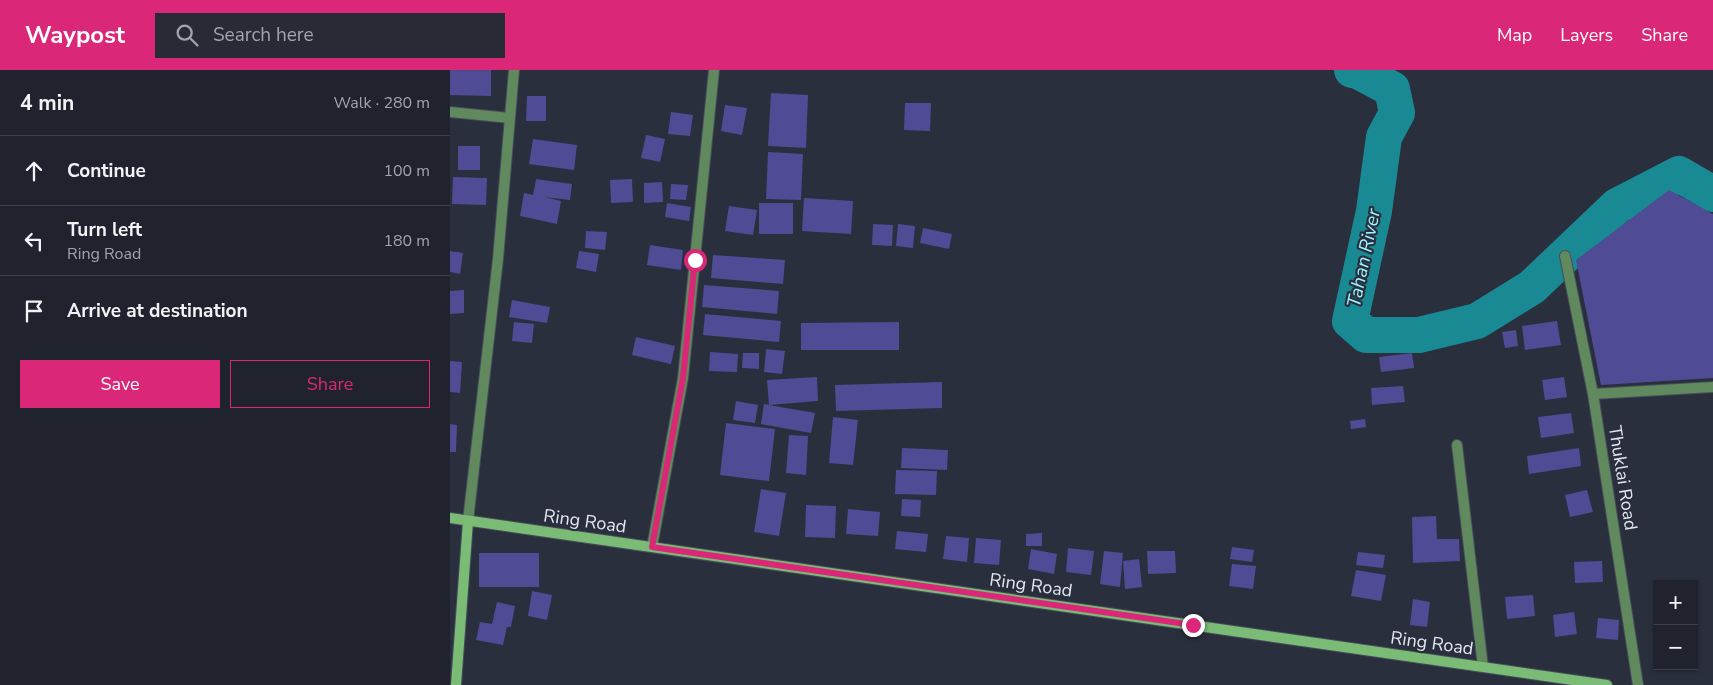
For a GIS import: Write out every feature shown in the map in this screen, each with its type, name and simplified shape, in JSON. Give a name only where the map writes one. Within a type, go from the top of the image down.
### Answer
[{"type":"street","points":[[456,685],[468,521],[498,259],[514,70]]},
{"type":"street","points":[[652,547],[683,378],[714,70]]},
{"type":"street","points":[[450,112],[510,118]]},
{"type":"street","name":"Thuklai Road","points":[[1565,256],[1593,394],[1638,685]]},
{"type":"street","points":[[1593,394],[1713,387]]},
{"type":"street","points":[[1458,445],[1483,667]]},
{"type":"street","name":"Ring Road","points":[[450,518],[1607,685]]},
{"type":"building","points":[[450,70],[491,70],[491,96],[450,95]]},
{"type":"building","points":[[771,93],[808,95],[806,148],[768,146]]},
{"type":"building","points":[[527,96],[546,96],[546,121],[526,121]]},
{"type":"building","points":[[905,103],[931,103],[930,131],[904,130]]},
{"type":"building","points":[[725,105],[747,108],[742,135],[721,131]]},
{"type":"building","points":[[671,112],[693,115],[690,136],[668,134]]},
{"type":"building","points":[[646,135],[665,139],[660,162],[641,158]]},
{"type":"building","points":[[533,139],[577,145],[574,170],[529,164]]},
{"type":"building","points":[[458,146],[480,146],[480,170],[458,170]]},
{"type":"building","points":[[768,152],[803,154],[801,200],[766,199]]},
{"type":"building","points":[[453,177],[487,178],[486,205],[452,204]]},
{"type":"building","points":[[536,179],[572,184],[570,200],[544,197],[561,201],[557,224],[520,216],[524,193],[533,195]]},
{"type":"building","points":[[632,179],[633,202],[611,203],[610,180]]},
{"type":"building","points":[[662,182],[663,202],[644,203],[644,183]]},
{"type":"building","points":[[671,184],[688,185],[686,200],[670,199]]},
{"type":"building","points":[[1669,190],[1713,214],[1713,378],[1601,385],[1576,260]]},
{"type":"building","points":[[804,198],[853,201],[851,234],[802,231]]},
{"type":"building","points":[[667,203],[691,207],[689,221],[665,217]]},
{"type":"building","points":[[759,203],[793,203],[793,234],[759,234]]},
{"type":"building","points":[[729,206],[757,210],[753,235],[725,231]]},
{"type":"building","points":[[873,224],[893,225],[892,246],[872,245]]},
{"type":"building","points":[[898,224],[915,226],[913,248],[896,246]]},
{"type":"building","points":[[923,228],[952,234],[949,249],[920,243]]},
{"type":"building","points":[[586,231],[607,232],[605,250],[585,248]]},
{"type":"building","points":[[650,245],[683,250],[681,270],[647,265]]},
{"type":"building","points":[[450,251],[463,253],[460,274],[450,272]]},
{"type":"building","points":[[579,251],[599,254],[596,272],[576,268]]},
{"type":"building","points":[[713,255],[785,260],[783,284],[711,278]]},
{"type":"building","points":[[704,285],[779,291],[777,314],[702,307]]},
{"type":"building","points":[[464,290],[464,313],[450,314],[450,291]]},
{"type":"building","points":[[512,300],[550,307],[547,323],[509,317]]},
{"type":"building","points":[[705,314],[781,321],[779,342],[703,335]]},
{"type":"building","points":[[1557,321],[1561,345],[1525,350],[1522,326]]},
{"type":"building","points":[[514,322],[534,324],[532,343],[512,341]]},
{"type":"building","points":[[899,322],[899,350],[801,350],[801,323]]},
{"type":"building","points":[[1516,330],[1518,346],[1505,348],[1502,332]]},
{"type":"building","points":[[636,337],[675,346],[671,364],[632,355]]},
{"type":"building","points":[[766,349],[785,351],[782,374],[764,372]]},
{"type":"building","points":[[710,352],[738,354],[737,372],[709,371]]},
{"type":"building","points":[[743,353],[759,353],[759,369],[742,368]]},
{"type":"building","points":[[1412,353],[1414,368],[1381,372],[1379,357]]},
{"type":"building","points":[[450,361],[462,362],[460,393],[450,392]]},
{"type":"building","points":[[817,377],[818,401],[769,405],[767,380]]},
{"type":"building","points":[[1564,377],[1567,397],[1545,400],[1542,380]]},
{"type":"building","points":[[942,382],[942,408],[836,411],[835,385]]},
{"type":"building","points":[[1403,386],[1405,402],[1372,405],[1371,388]]},
{"type":"building","points":[[736,401],[758,405],[755,423],[733,420]]},
{"type":"building","points":[[764,404],[815,413],[811,433],[761,424]]},
{"type":"building","points":[[1571,413],[1574,433],[1541,438],[1538,417]]},
{"type":"building","points":[[833,417],[858,420],[853,465],[829,463]]},
{"type":"building","points":[[1365,419],[1366,427],[1351,429],[1350,421]]},
{"type":"building","points":[[726,423],[775,429],[769,481],[720,475]]},
{"type":"building","points":[[450,424],[457,425],[456,452],[450,452]]},
{"type":"building","points":[[789,435],[808,436],[806,475],[786,473]]},
{"type":"building","points":[[902,448],[948,450],[947,470],[901,468]]},
{"type":"building","points":[[1579,448],[1581,466],[1529,474],[1527,456]]},
{"type":"building","points":[[896,470],[937,471],[936,495],[895,494]]},
{"type":"building","points":[[761,489],[786,493],[779,536],[754,532]]},
{"type":"building","points":[[1587,490],[1593,512],[1570,517],[1565,495]]},
{"type":"building","points":[[902,499],[921,500],[920,517],[901,516]]},
{"type":"building","points":[[806,505],[836,506],[835,538],[805,537]]},
{"type":"building","points":[[848,509],[880,512],[878,536],[846,534]]},
{"type":"building","points":[[1436,516],[1437,539],[1459,539],[1460,561],[1413,563],[1412,517]]},
{"type":"building","points":[[897,531],[928,534],[926,552],[895,549]]},
{"type":"building","points":[[1042,533],[1042,546],[1026,546],[1026,534]]},
{"type":"building","points":[[946,536],[969,538],[967,562],[943,559]]},
{"type":"building","points":[[976,538],[1001,540],[999,565],[974,563]]},
{"type":"building","points":[[1232,547],[1254,550],[1252,562],[1230,559]]},
{"type":"building","points":[[1068,548],[1094,551],[1091,575],[1066,572]]},
{"type":"building","points":[[1031,549],[1057,554],[1054,574],[1028,569]]},
{"type":"building","points":[[1104,551],[1123,553],[1120,587],[1100,584]]},
{"type":"building","points":[[1147,551],[1175,551],[1176,573],[1148,574]]},
{"type":"building","points":[[1358,552],[1385,555],[1383,568],[1356,565]]},
{"type":"building","points":[[479,553],[539,553],[539,587],[479,587]]},
{"type":"building","points":[[1139,559],[1142,587],[1125,589],[1123,561]]},
{"type":"building","points":[[1602,561],[1603,582],[1575,583],[1574,562]]},
{"type":"building","points":[[1232,564],[1256,566],[1253,589],[1229,586]]},
{"type":"building","points":[[1356,570],[1386,575],[1381,601],[1351,596]]},
{"type":"building","points":[[532,591],[552,595],[547,620],[528,616]]},
{"type":"building","points":[[1533,595],[1535,616],[1507,619],[1505,597]]},
{"type":"building","points":[[1413,599],[1430,602],[1427,627],[1410,625]]},
{"type":"building","points":[[497,602],[515,606],[511,627],[507,627],[503,645],[476,640],[480,622],[492,624]]},
{"type":"building","points":[[1574,612],[1577,634],[1555,637],[1553,615]]},
{"type":"building","points":[[1598,618],[1619,620],[1618,640],[1596,638]]},
{"type":"waterway","name":"Tahan River","points":[[1352,70],[1358,71],[1392,89],[1397,113],[1384,137],[1374,211],[1350,321],[1366,335],[1419,335],[1477,321],[1532,287],[1617,206],[1679,174],[1713,194]]},
{"type":"route","points":[[695,260],[683,378],[652,547],[1193,625]]}]
